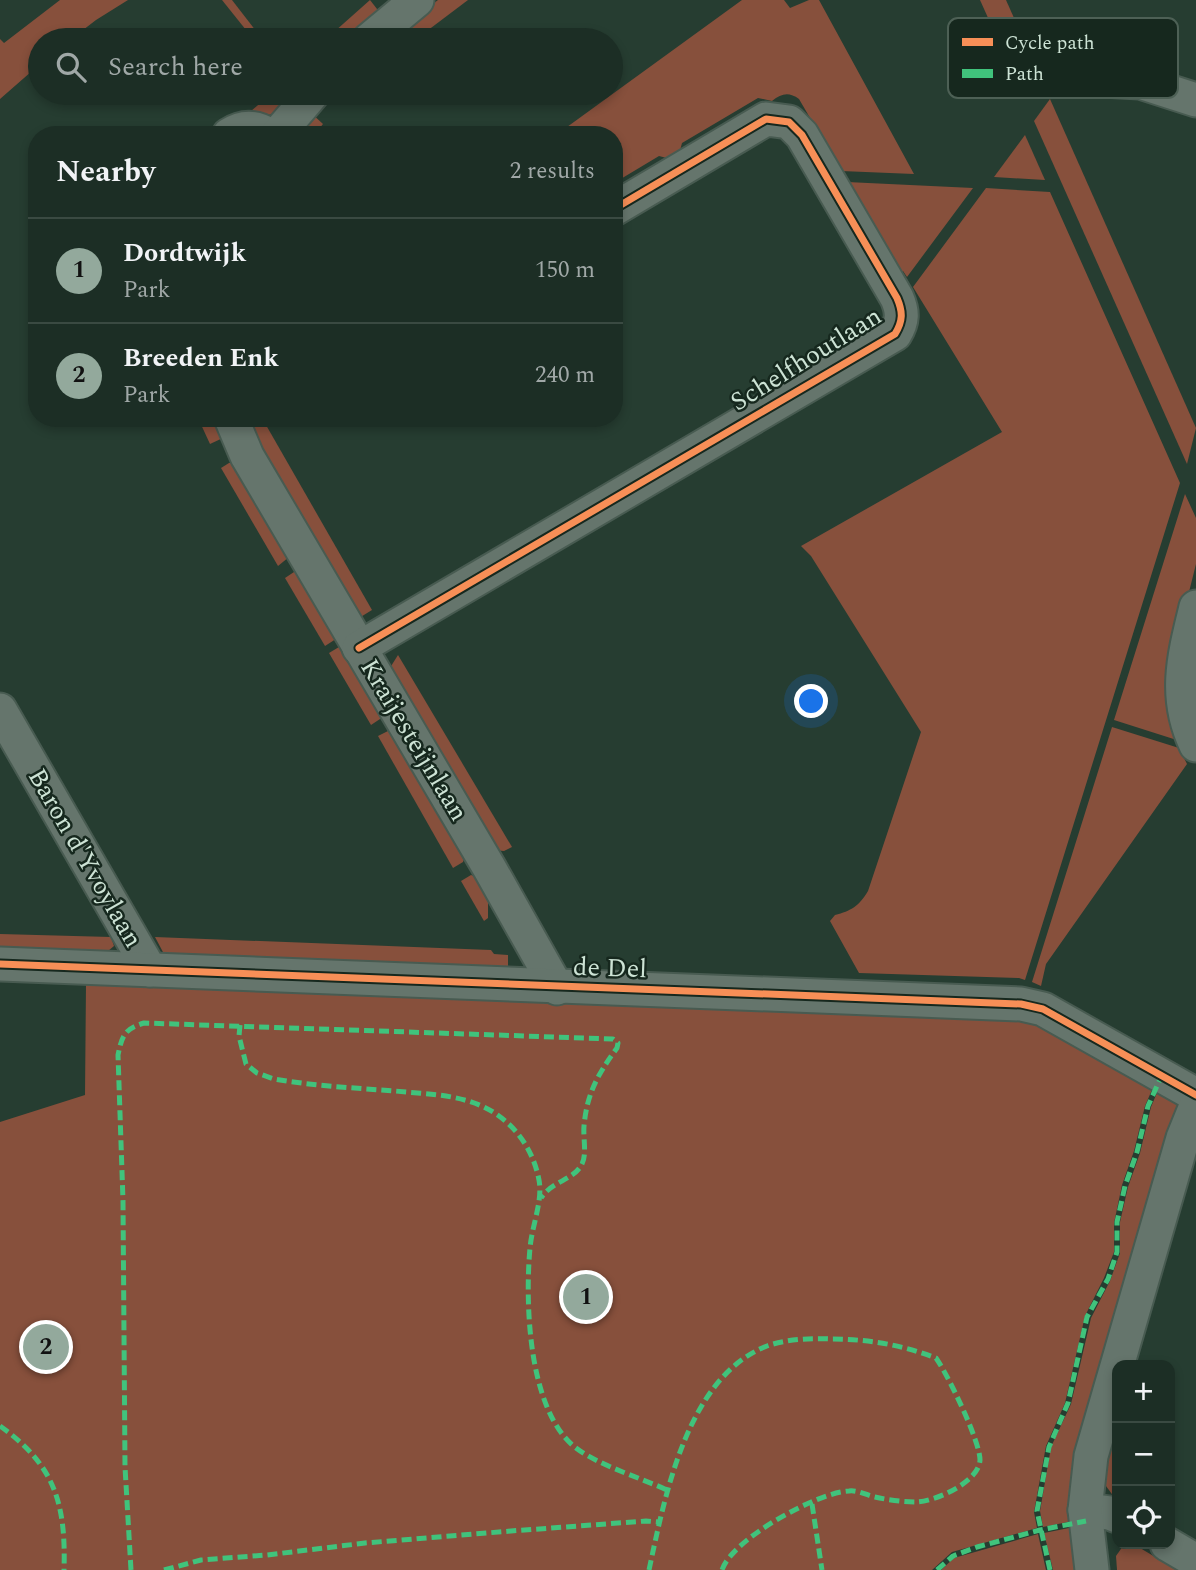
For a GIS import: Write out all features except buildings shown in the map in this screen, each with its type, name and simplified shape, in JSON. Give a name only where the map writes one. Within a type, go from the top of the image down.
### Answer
[{"type":"street","points":[[383,28],[417,0]]},
{"type":"street","points":[[1178,94],[1196,100]]},
{"type":"street","points":[[285,126],[303,105]]},
{"type":"street","name":"Schelfhoutlaan","points":[[359,648],[895,334],[901,324],[902,311],[897,298],[802,135],[789,122],[765,120],[623,204]]},
{"type":"street","name":"Kraijesteijnlaan","points":[[235,427],[247,456],[491,869],[556,988]]},
{"type":"street","points":[[1196,607],[1181,682],[1187,724],[1196,745]]},
{"type":"street","name":"Baron d'Yvoylaan","points":[[0,710],[150,971]]},
{"type":"street","name":"de Del","points":[[0,964],[556,988],[1021,1004],[1042,1009],[1196,1095]]},
{"type":"street","points":[[1091,1570],[1084,1510],[1094,1443],[1189,1142],[1196,1106]]},
{"type":"street","points":[[1084,1510],[1112,1514]]},
{"type":"street","points":[[1175,1549],[1196,1561]]},
{"type":"shaded area","points":[[60,0],[128,0],[86,28],[28,28],[28,74],[0,99],[0,39],[4,43]]},
{"type":"shaded area","points":[[222,0],[232,0],[254,28],[244,28]]},
{"type":"shaded area","points":[[370,0],[377,9],[376,18],[364,28],[338,28]]},
{"type":"shaded area","points":[[438,0],[468,0],[431,28],[403,27]]},
{"type":"shaded area","points":[[742,0],[784,0],[790,8],[809,0],[819,0],[914,174],[841,171],[799,99],[789,94],[772,101],[758,98],[682,143],[678,158],[674,160],[659,156],[623,178],[623,126],[568,126],[597,105],[623,105],[623,86]]},
{"type":"shaded area","points":[[980,0],[1006,0],[1014,18],[988,18]]},
{"type":"shaded area","points":[[1050,99],[1196,428],[1187,464],[1034,121]]},
{"type":"shaded area","points":[[258,105],[282,105],[269,115],[257,115],[251,111]]},
{"type":"shaded area","points":[[311,113],[323,124],[321,126],[299,126]]},
{"type":"shaded area","points":[[1025,135],[1045,180],[994,177]]},
{"type":"shaded area","points":[[847,182],[973,188],[907,277],[903,271],[900,272]]},
{"type":"shaded area","points":[[986,188],[1050,192],[1180,483],[1025,980],[859,973],[830,921],[835,915],[854,907],[868,891],[921,732],[811,556],[801,546],[1002,432],[913,287]]},
{"type":"shaded area","points":[[202,427],[221,427],[225,437],[210,444]]},
{"type":"shaded area","points":[[249,427],[267,427],[372,610],[359,618]]},
{"type":"shaded area","points":[[234,463],[289,557],[278,566],[221,468]]},
{"type":"shaded area","points":[[1185,494],[1196,518],[1196,564],[1180,628],[1183,742],[1114,720]]},
{"type":"shaded area","points":[[298,572],[339,637],[325,646],[285,578]]},
{"type":"shaded area","points":[[344,644],[383,712],[380,719],[371,725],[329,653]]},
{"type":"shaded area","points":[[398,655],[512,847],[504,851],[493,850],[388,671]]},
{"type":"shaded area","points":[[1112,727],[1179,748],[1187,764],[1046,964],[1041,986],[1032,982]]},
{"type":"shaded area","points":[[388,731],[395,733],[466,853],[463,862],[453,868],[378,736]]},
{"type":"shaded area","points":[[471,875],[481,879],[488,894],[488,918],[484,921],[461,881]]},
{"type":"shaded area","points":[[0,934],[111,937],[114,946],[108,951],[0,947]]},
{"type":"shaded area","points":[[155,937],[491,950],[494,954],[508,955],[508,968],[164,954]]},
{"type":"shaded area","points":[[86,983],[506,1001],[518,995],[1019,1015],[1154,1085],[1145,1106],[1122,1185],[1114,1223],[1114,1252],[1085,1316],[1065,1403],[1046,1446],[1034,1512],[1037,1528],[952,1552],[932,1570],[0,1570],[0,1122],[85,1095]]},
{"type":"shaded area","points":[[1159,1088],[1175,1099],[1179,1107],[1114,1360],[1112,1360],[1073,1521],[1043,1527],[1040,1511],[1051,1447],[1071,1404],[1091,1318],[1110,1281],[1120,1253],[1120,1222],[1151,1107]]},
{"type":"shaded area","points":[[1112,1421],[1112,1494],[1101,1472]]},
{"type":"shaded area","points":[[1074,1527],[1079,1570],[1053,1570],[1044,1533]]},
{"type":"shaded area","points":[[1038,1534],[1046,1570],[941,1570],[954,1558]]},
{"type":"shaded area","points":[[1121,1549],[1142,1549],[1177,1570],[1117,1570],[1116,1556]]},
{"type":"marked path","points":[[131,1570],[125,1467],[123,1201],[118,1055],[128,1031],[144,1023],[613,1039],[618,1043],[617,1048],[599,1075],[588,1104],[582,1164],[574,1174],[551,1188],[541,1198]]},
{"type":"marked path","points":[[240,1025],[239,1036],[246,1064],[257,1073],[274,1079],[304,1083],[451,1097],[484,1107],[513,1128],[532,1157],[540,1188],[530,1248],[528,1297],[533,1355],[548,1409],[560,1431],[576,1448],[608,1466],[667,1490]]},
{"type":"marked path","points":[[1050,1570],[1037,1511],[1049,1447],[1068,1403],[1087,1317],[1108,1279],[1117,1252],[1117,1222],[1125,1186],[1137,1152],[1148,1106],[1161,1077]]},
{"type":"marked path","points":[[649,1570],[672,1475],[684,1442],[699,1411],[717,1384],[740,1361],[767,1346],[791,1340],[815,1339],[885,1344],[936,1358],[955,1393],[979,1451],[978,1468],[965,1483],[945,1494],[917,1502],[896,1501],[852,1491],[817,1499],[758,1532],[729,1558],[722,1570]]},
{"type":"marked path","points":[[0,1426],[33,1456],[45,1471],[53,1488],[63,1525],[64,1570]]},
{"type":"marked path","points":[[812,1504],[822,1570]]},
{"type":"marked path","points":[[937,1570],[953,1556],[977,1547],[1086,1521]]},
{"type":"marked path","points":[[164,1570],[201,1560],[365,1543],[659,1522]]},
{"type":"cycle path","points":[[359,648],[895,334],[900,325],[901,312],[897,298],[802,135],[789,122],[766,119],[623,204]]},
{"type":"cycle path","points":[[0,964],[1021,1004],[1043,1009],[1196,1095]]},
{"type":"place","name":"Dordtwijk","points":[[586,1297]]},
{"type":"place","name":"Breeden Enk","points":[[46,1347]]}]
